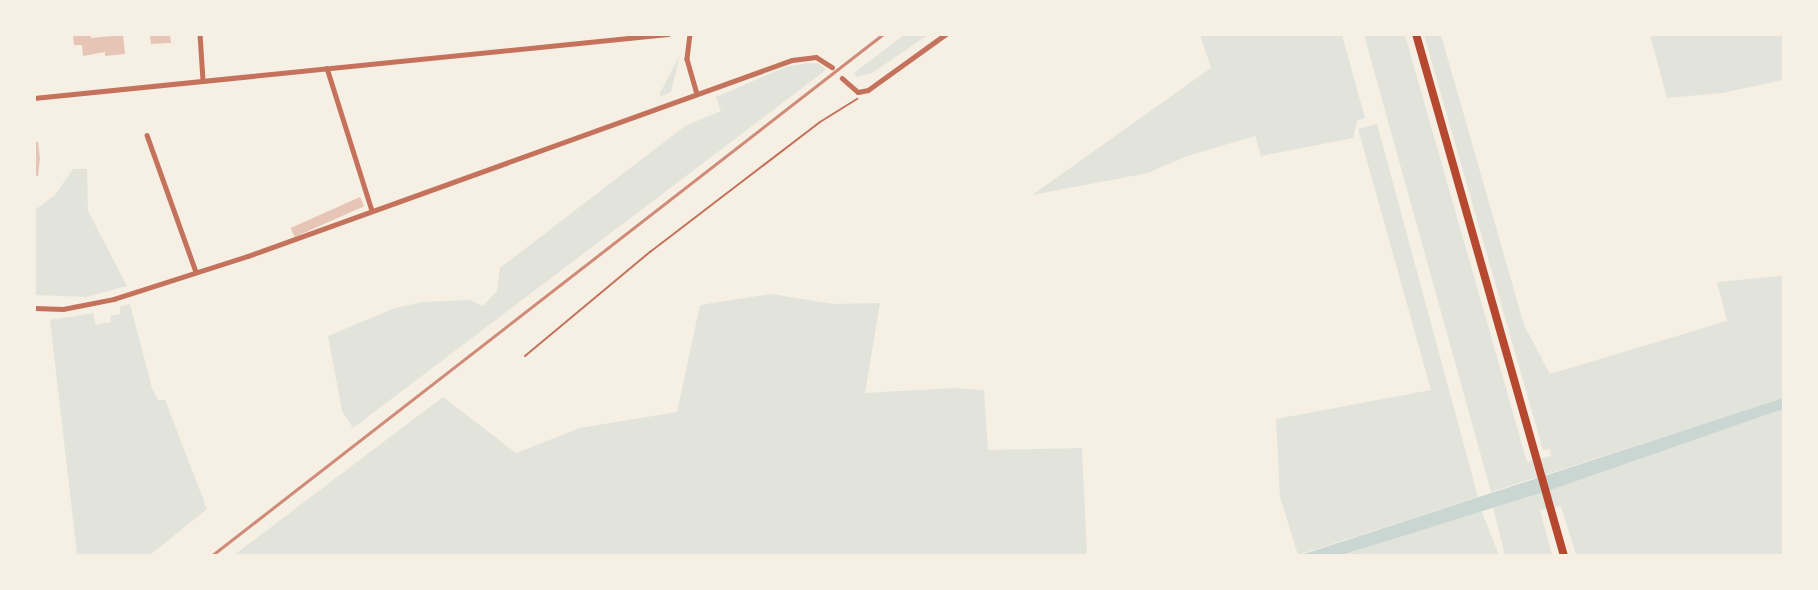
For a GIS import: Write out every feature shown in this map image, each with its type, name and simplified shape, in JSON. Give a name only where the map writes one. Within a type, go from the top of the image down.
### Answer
[{"type":"main road","points":[[1416,34],[1564,555]]},
{"type":"street","points":[[200,34],[203,81]]},
{"type":"street","points":[[34,98],[668,34]]},
{"type":"street","points":[[690,34],[687,59],[698,93]]},
{"type":"street","points":[[842,78],[858,92],[868,90],[946,34]]},
{"type":"street","points":[[34,308],[87,305],[196,272],[792,60],[816,57],[832,67]]},
{"type":"street","points":[[327,68],[372,211]]},
{"type":"street","points":[[147,135],[196,272]]},
{"type":"lane","points":[[525,356],[650,252],[820,122],[857,99]]},
{"type":"shaded area","points":[[904,35],[928,35],[872,73],[857,77],[854,73]]},
{"type":"shaded area","points":[[1200,35],[1342,35],[1365,118],[1357,121],[1353,138],[1261,156],[1255,136],[1187,156],[1148,173],[1032,195],[1211,68]]},
{"type":"shaded area","points":[[1364,35],[1405,35],[1527,462],[1551,456],[1550,449],[1543,450],[1424,35],[1441,35],[1524,325],[1550,374],[1727,321],[1717,282],[1780,276],[1784,277],[1783,398],[1491,492]]},
{"type":"shaded area","points":[[1650,35],[1783,35],[1783,80],[1722,93],[1667,98]]},
{"type":"shaded area","points":[[680,55],[671,92],[659,97],[660,93]]},
{"type":"shaded area","points":[[818,63],[826,70],[353,428],[342,411],[328,336],[395,308],[422,302],[470,300],[483,306],[497,291],[500,268],[685,126],[721,111],[716,97],[785,67]]},
{"type":"shaded area","points":[[1377,124],[1478,497],[1298,555],[1280,497],[1276,419],[1431,390],[1358,129]]},
{"type":"shaded area","points":[[73,169],[87,169],[88,211],[127,286],[86,297],[35,295],[35,210],[55,195]]},
{"type":"shaded area","points":[[771,294],[834,304],[880,303],[865,393],[953,388],[984,390],[988,450],[1082,448],[1087,555],[234,555],[443,397],[516,453],[580,428],[677,412],[700,305]]},
{"type":"shaded area","points":[[130,304],[152,388],[158,400],[165,400],[207,509],[150,555],[70,555],[77,554],[50,320],[93,313],[96,325],[111,322],[110,316],[120,314],[120,307]]},
{"type":"shaded area","points":[[1783,398],[1783,409],[1556,488],[1342,555],[1298,556]]},
{"type":"shaded area","points":[[1783,409],[1783,555],[1576,555],[1561,506],[1540,510],[1552,555],[1505,555],[1493,508]]},
{"type":"shaded area","points":[[1481,510],[1499,555],[1342,556],[1417,530]]},
{"type":"building","points":[[73,34],[91,34],[91,38],[123,35],[125,54],[105,56],[105,52],[83,56],[82,45],[74,45]]},
{"type":"building","points":[[150,34],[170,34],[171,43],[151,44]]},
{"type":"building","points":[[34,142],[38,142],[40,158],[38,176],[34,176]]},
{"type":"building","points":[[360,197],[364,206],[295,237],[291,228]]},
{"type":"railway","points":[[211,556],[883,34]]}]
